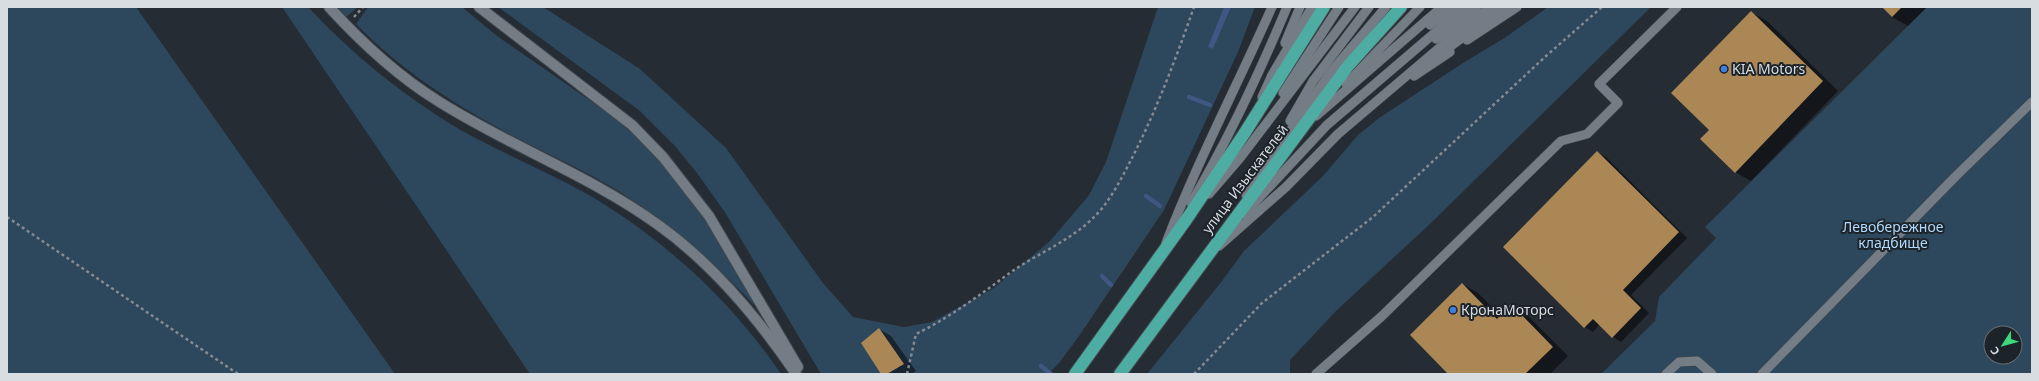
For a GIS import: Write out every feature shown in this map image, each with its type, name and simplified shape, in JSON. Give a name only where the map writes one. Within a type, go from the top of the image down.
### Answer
[{"type":"highway","name":"улица Изыскателей","points":[[1074,374],[1186,220],[1244,134],[1324,7]]},
{"type":"highway","name":"улица Изыскателей","points":[[1120,374],[1304,124],[1375,34],[1401,7]]},
{"type":"street","points":[[329,7],[379,58],[439,102],[591,182],[657,224],[704,261],[748,311],[796,374]]},
{"type":"street","points":[[479,7],[628,121],[663,156],[709,216],[802,374]]},
{"type":"lane","points":[[1162,254],[1214,161],[1260,71],[1287,7]]},
{"type":"lane","points":[[1244,134],[1272,75],[1300,7]]},
{"type":"lane","points":[[1272,75],[1312,7]]},
{"type":"lane","points":[[1240,158],[1339,7]]},
{"type":"lane","points":[[1186,220],[1240,158],[1355,7]]},
{"type":"lane","points":[[1204,258],[1330,73],[1385,7]]},
{"type":"lane","points":[[1375,34],[1405,7]]},
{"type":"lane","points":[[1316,116],[1420,7]]},
{"type":"lane","points":[[1380,48],[1428,7]]},
{"type":"lane","points":[[1304,124],[1316,116],[1379,63],[1442,7]]},
{"type":"lane","points":[[1379,63],[1453,7]]},
{"type":"lane","points":[[1204,258],[1308,144],[1349,106],[1465,7]]},
{"type":"lane","points":[[1349,106],[1477,7]]},
{"type":"lane","points":[[1204,258],[1249,221],[1286,187],[1338,134],[1464,27],[1491,7]]},
{"type":"lane","points":[[1413,77],[1469,32],[1504,7]]},
{"type":"lane","points":[[1358,117],[1413,77],[1516,7]]},
{"type":"lane","points":[[1316,374],[1382,316],[1561,141],[1587,134],[1618,103],[1599,84],[1676,7]]},
{"type":"lane","points":[[1262,171],[1313,81],[1367,9]]},
{"type":"lane","points":[[1162,254],[1186,191],[1248,62],[1270,10]]},
{"type":"lane","points":[[1762,374],[1956,176],[2032,102]]},
{"type":"lane","points":[[1666,374],[1678,362],[1697,361],[1712,374]]},
{"type":"path","points":[[907,374],[916,334],[939,323],[1031,258],[1068,237],[1093,218],[1118,184],[1138,145],[1174,63],[1194,7]]},
{"type":"path","points":[[1194,374],[1262,302],[1373,217],[1546,56],[1602,7]]},
{"type":"path","points":[[7,217],[238,374]]},
{"type":"green space","points":[[7,7],[136,7],[395,374],[7,374]]},
{"type":"green space","points":[[282,7],[308,7],[361,58],[398,88],[438,116],[480,140],[585,193],[625,218],[647,234],[690,269],[710,288],[747,329],[781,374],[530,374]]},
{"type":"green space","points":[[335,7],[358,7],[345,18]]},
{"type":"green space","points":[[368,7],[462,7],[497,36],[611,115],[641,141],[665,166],[716,235],[756,304],[754,305],[739,289],[690,244],[638,204],[592,176],[518,139],[484,120],[445,96],[408,70],[356,24]]},
{"type":"green space","points":[[498,7],[543,7],[640,69],[726,148],[823,283],[853,317],[904,327],[932,322],[994,288],[1050,241],[1089,195],[1106,162],[1158,7],[1255,7],[1238,52],[1164,210],[1077,339],[1059,363],[1048,374],[821,374],[726,214],[697,173],[674,145],[640,111]]},
{"type":"green space","points":[[1548,7],[1651,7],[1431,223],[1336,311],[1290,360],[1290,374],[1147,374],[1222,281],[1244,251],[1323,176],[1358,135],[1379,118],[1463,63],[1506,37]]},
{"type":"green space","name":"Левобережное кладбище","points":[[1927,7],[2032,7],[2032,374],[1601,374],[1655,321],[1659,297],[1716,238],[1705,227]]},
{"type":"water","points":[[1224,7],[1231,7],[1213,49],[1208,47]]},
{"type":"building","points":[[1882,7],[1902,7],[1892,17]]},
{"type":"building","points":[[1751,11],[1823,81],[1735,173],[1700,139],[1709,130],[1671,93]]},
{"type":"building","points":[[1597,151],[1679,232],[1623,290],[1641,308],[1612,338],[1593,319],[1584,328],[1503,247]]},
{"type":"building","points":[[1462,283],[1497,319],[1511,304],[1553,347],[1525,374],[1448,374],[1410,335]]},
{"type":"building","points":[[879,328],[904,364],[887,374],[881,374],[861,343]]},
{"type":"waterway","points":[[1189,97],[1210,105]]},
{"type":"waterway","points":[[1146,196],[1160,206]]},
{"type":"waterway","points":[[1102,276],[1111,285]]},
{"type":"waterway","points":[[1041,366],[1051,374]]},
{"type":"place","name":"KIA Motors","points":[[1724,69]]},
{"type":"place","name":"КронаМоторс","points":[[1453,310]]}]
